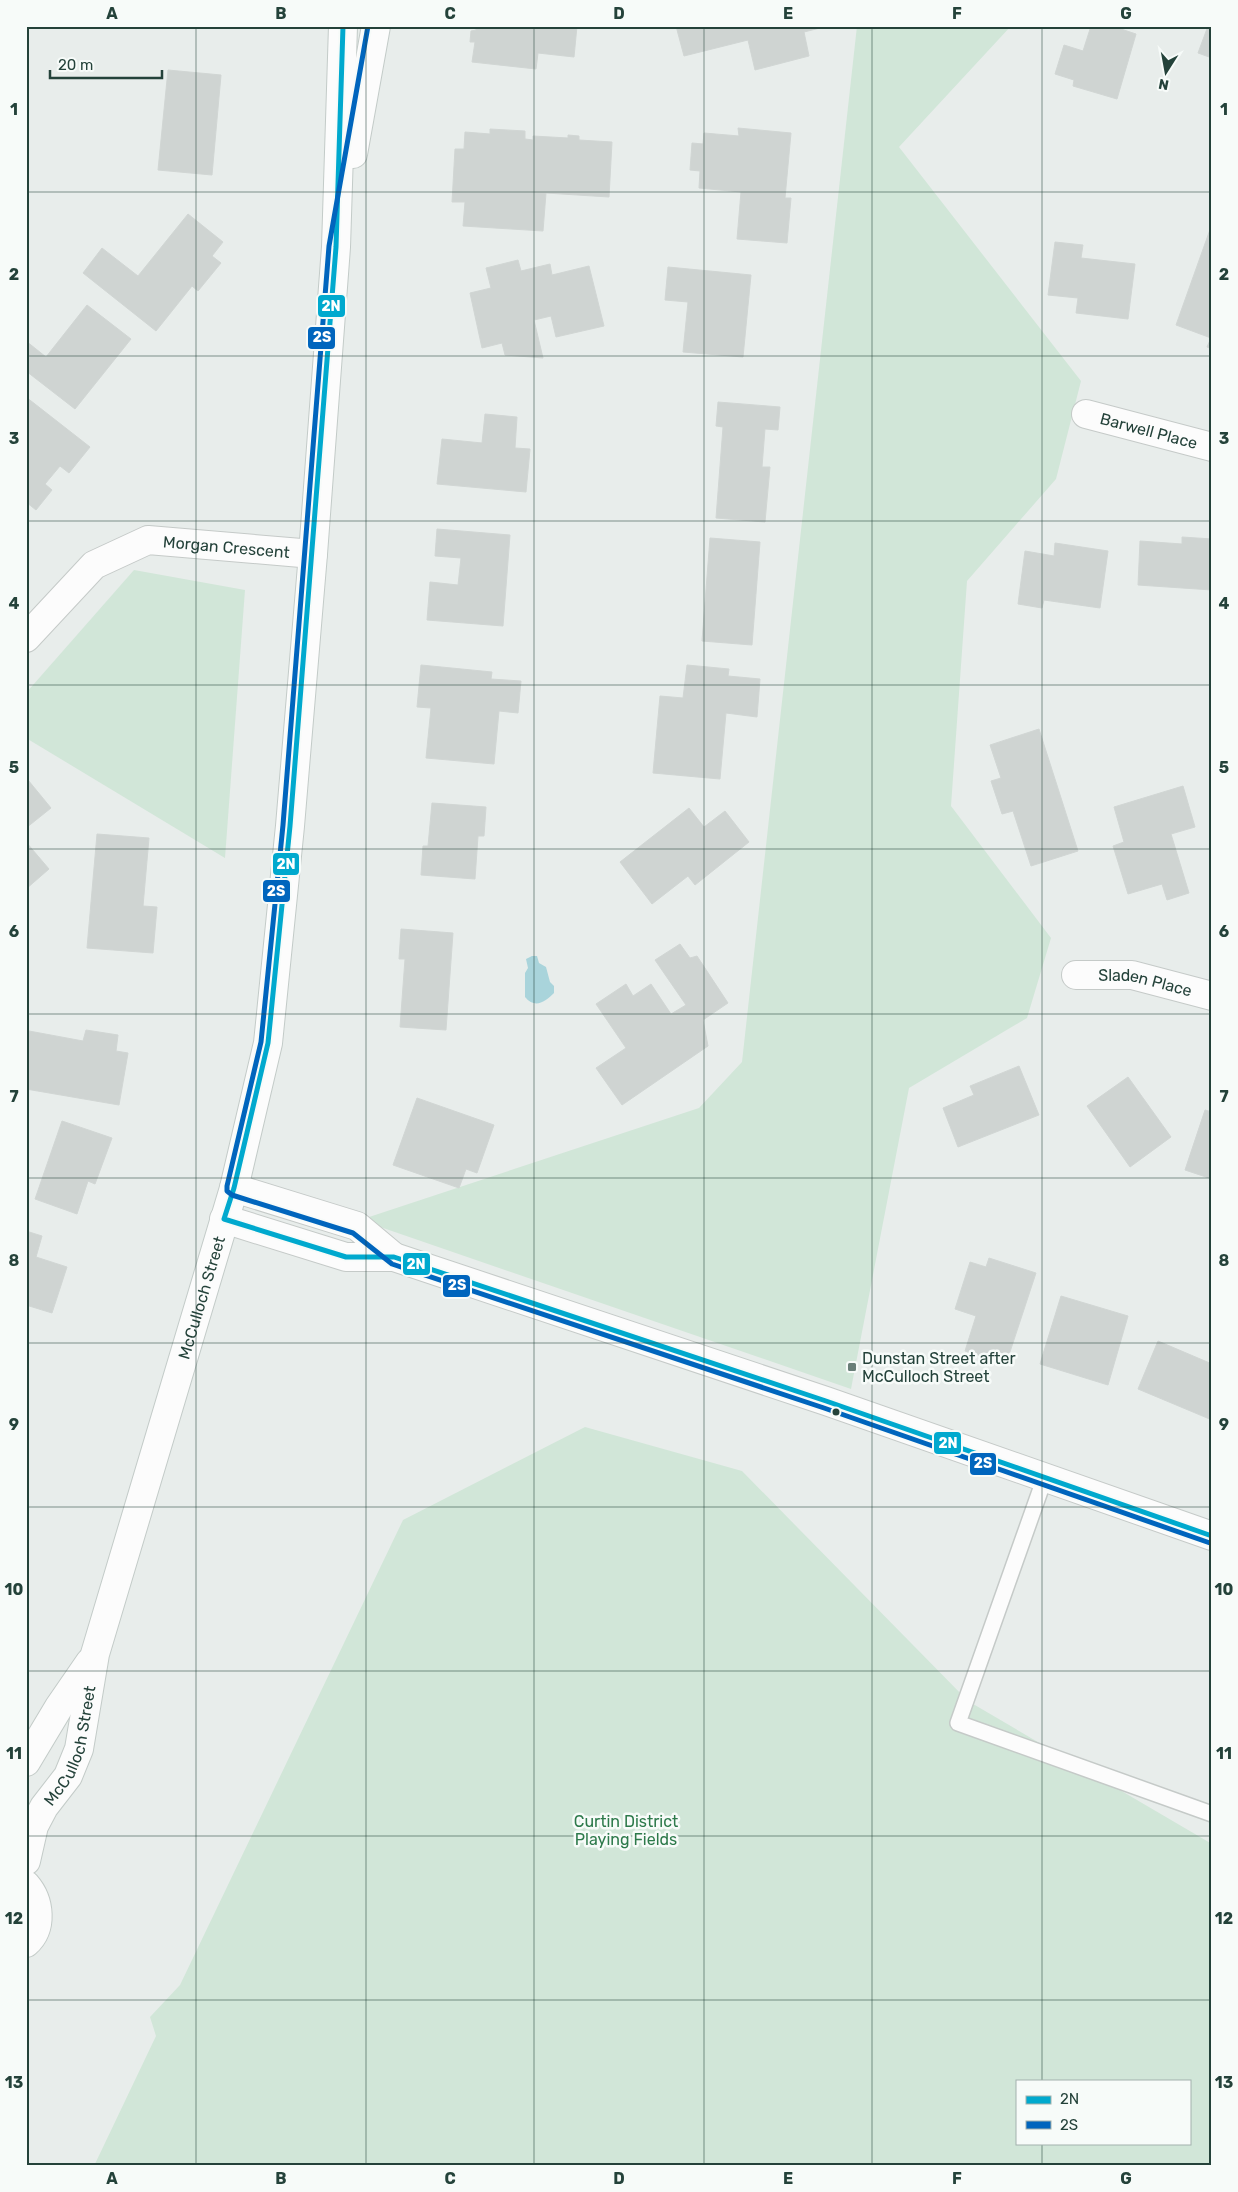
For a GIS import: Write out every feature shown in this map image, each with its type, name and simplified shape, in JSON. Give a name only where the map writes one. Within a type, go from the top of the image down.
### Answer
[{"type":"main road","name":"McCulloch Street","points":[[26,1861],[34,1826],[44,1807],[68,1776],[79,1749],[95,1654],[234,1188],[268,1043],[290,826],[336,247],[343,26]]},
{"type":"main road","name":"McCulloch Street","points":[[336,247],[376,26]]},
{"type":"main road","name":"Barwell Place","points":[[1086,414],[1212,447]]},
{"type":"main road","name":"Morgan Crescent","points":[[26,638],[94,565],[148,540],[313,554]]},
{"type":"main road","name":"Sladen Place","points":[[1076,975],[1132,975],[1212,996]]},
{"type":"main road","points":[[234,1188],[357,1226],[394,1257]]},
{"type":"main road","points":[[224,1219],[346,1258],[394,1257],[1045,1477],[1212,1536]]},
{"type":"main road","name":"McCulloch Street","points":[[26,1762],[59,1707],[95,1654]]},
{"type":"main road","points":[[26,1943],[36,1928],[38,1907],[28,1885]]},
{"type":"lane","points":[[1045,1477],[958,1724],[1212,1814]]},
{"type":"green space","points":[[857,26],[1011,26],[899,147],[1081,381],[1056,479],[967,581],[951,806],[1051,938],[1027,1018],[909,1088],[851,1389],[360,1220],[699,1108],[742,1062]]},
{"type":"green space","points":[[134,570],[245,590],[225,858],[26,738],[26,693]]},
{"type":"green space","name":"Curtin District Playing Fields","points":[[585,1427],[742,1471],[968,1701],[1212,1844],[1212,2166],[94,2166],[156,2036],[150,2017],[180,1985],[403,1520]]},
{"type":"water","points":[[537,956],[539,963],[546,967],[550,982],[554,986],[554,993],[540,1003],[532,1003],[525,997],[525,973],[528,968],[526,959]]},
{"type":"building","points":[[476,26],[577,26],[574,57],[538,53],[536,69],[472,62],[475,42],[470,42],[471,31],[476,30]]},
{"type":"building","points":[[676,26],[828,26],[804,32],[809,56],[755,70],[748,40],[684,56]]},
{"type":"building","points":[[1091,26],[1112,26],[1136,34],[1117,99],[1073,86],[1074,80],[1055,74],[1064,45],[1083,51]]},
{"type":"building","points":[[1208,26],[1212,26],[1212,58],[1198,53]]},
{"type":"building","points":[[168,70],[221,75],[212,175],[158,170]]},
{"type":"building","points":[[738,128],[791,133],[785,198],[791,198],[787,243],[737,239],[741,192],[699,188],[700,171],[690,170],[692,143],[703,144],[704,133],[739,136]]},
{"type":"building","points":[[490,129],[525,131],[525,139],[533,140],[533,136],[568,138],[568,135],[579,136],[579,140],[612,142],[609,197],[546,193],[543,231],[463,226],[465,202],[452,202],[455,149],[464,149],[465,132],[490,134]]},
{"type":"building","points":[[188,214],[223,242],[212,256],[221,263],[198,291],[192,286],[156,331],[83,273],[102,248],[138,276]]},
{"type":"building","points":[[1212,224],[1212,349],[1207,347],[1211,338],[1176,325]]},
{"type":"building","points":[[1055,242],[1083,245],[1081,258],[1135,264],[1128,319],[1076,313],[1078,298],[1048,295]]},
{"type":"building","points":[[518,260],[521,271],[550,264],[552,275],[589,266],[604,326],[556,337],[551,316],[534,320],[543,358],[505,355],[502,343],[482,348],[470,293],[491,288],[486,268]]},
{"type":"building","points":[[668,267],[751,275],[743,357],[683,352],[688,302],[665,300]]},
{"type":"building","points":[[87,305],[131,339],[75,409],[26,371],[26,341],[46,357]]},
{"type":"building","points":[[26,397],[90,447],[69,473],[60,466],[45,484],[52,490],[36,510],[26,502]]},
{"type":"building","points":[[718,402],[780,407],[778,430],[765,429],[762,467],[770,467],[765,522],[716,518],[723,427],[716,426]]},
{"type":"building","points":[[485,414],[517,417],[515,448],[530,449],[526,492],[437,484],[442,439],[482,443]]},
{"type":"building","points":[[437,529],[510,535],[503,626],[427,620],[430,582],[458,585],[461,558],[435,556]]},
{"type":"building","points":[[1182,537],[1212,539],[1212,590],[1138,585],[1140,541],[1182,544]]},
{"type":"building","points":[[710,538],[760,542],[752,645],[702,641]]},
{"type":"building","points":[[1055,543],[1108,551],[1100,608],[1044,600],[1042,608],[1018,604],[1025,551],[1054,556]]},
{"type":"building","points":[[421,665],[492,672],[491,679],[521,681],[518,713],[499,711],[494,764],[426,758],[431,708],[417,707]]},
{"type":"building","points":[[687,665],[729,669],[728,676],[760,679],[757,717],[726,713],[720,779],[653,773],[660,696],[683,698]]},
{"type":"building","points":[[1039,729],[1078,851],[1031,866],[1013,811],[1002,814],[991,781],[1001,778],[990,745]]},
{"type":"building","points":[[28,780],[51,808],[26,828],[26,781]]},
{"type":"building","points":[[1183,786],[1195,827],[1171,834],[1189,893],[1167,900],[1162,884],[1128,894],[1113,846],[1124,842],[1114,807]]},
{"type":"building","points":[[432,803],[486,807],[484,836],[478,836],[475,879],[421,875],[423,846],[428,846]]},
{"type":"building","points":[[689,808],[704,827],[725,811],[749,842],[695,885],[688,876],[652,904],[620,862]]},
{"type":"building","points":[[97,834],[149,838],[143,906],[157,907],[153,953],[87,948]]},
{"type":"building","points":[[26,842],[49,869],[26,889]]},
{"type":"building","points":[[401,929],[453,933],[446,1030],[400,1027],[405,959],[399,959]]},
{"type":"building","points":[[680,944],[690,958],[697,956],[728,1003],[703,1020],[708,1046],[622,1105],[596,1068],[626,1048],[596,1004],[626,984],[633,996],[651,984],[671,1014],[686,1005],[655,960]]},
{"type":"building","points":[[86,1030],[118,1035],[116,1051],[128,1053],[119,1105],[26,1089],[26,1048],[29,1031],[83,1041]]},
{"type":"building","points":[[1019,1066],[1039,1115],[958,1147],[943,1108],[974,1095],[970,1086]]},
{"type":"building","points":[[1128,1077],[1171,1137],[1130,1167],[1087,1106]]},
{"type":"building","points":[[417,1098],[494,1125],[477,1173],[466,1169],[459,1188],[393,1165]]},
{"type":"building","points":[[1205,1110],[1212,1112],[1212,1179],[1185,1170]]},
{"type":"building","points":[[62,1121],[112,1138],[95,1184],[88,1181],[77,1214],[35,1199]]},
{"type":"building","points":[[26,1231],[42,1236],[36,1257],[67,1267],[52,1313],[26,1305]]},
{"type":"building","points":[[989,1258],[1036,1273],[1006,1364],[965,1351],[976,1316],[955,1309],[970,1262],[986,1267]]},
{"type":"building","points":[[1061,1296],[1128,1316],[1108,1385],[1040,1364]]},
{"type":"building","points":[[1158,1341],[1212,1364],[1212,1420],[1138,1389]]},
{"type":"transit line","name":"2N","points":[[343,26],[336,247],[290,826],[268,1043],[234,1188],[224,1219],[346,1257],[394,1257],[826,1401],[1212,1536]]},
{"type":"transit line","name":"2S","points":[[368,26],[329,246],[283,825],[261,1042],[227,1191],[232,1195],[353,1233],[392,1264],[824,1408],[1210,1543]]},
{"type":"place","name":"Dunstan Street after McCulloch Street","points":[[852,1367]]}]
